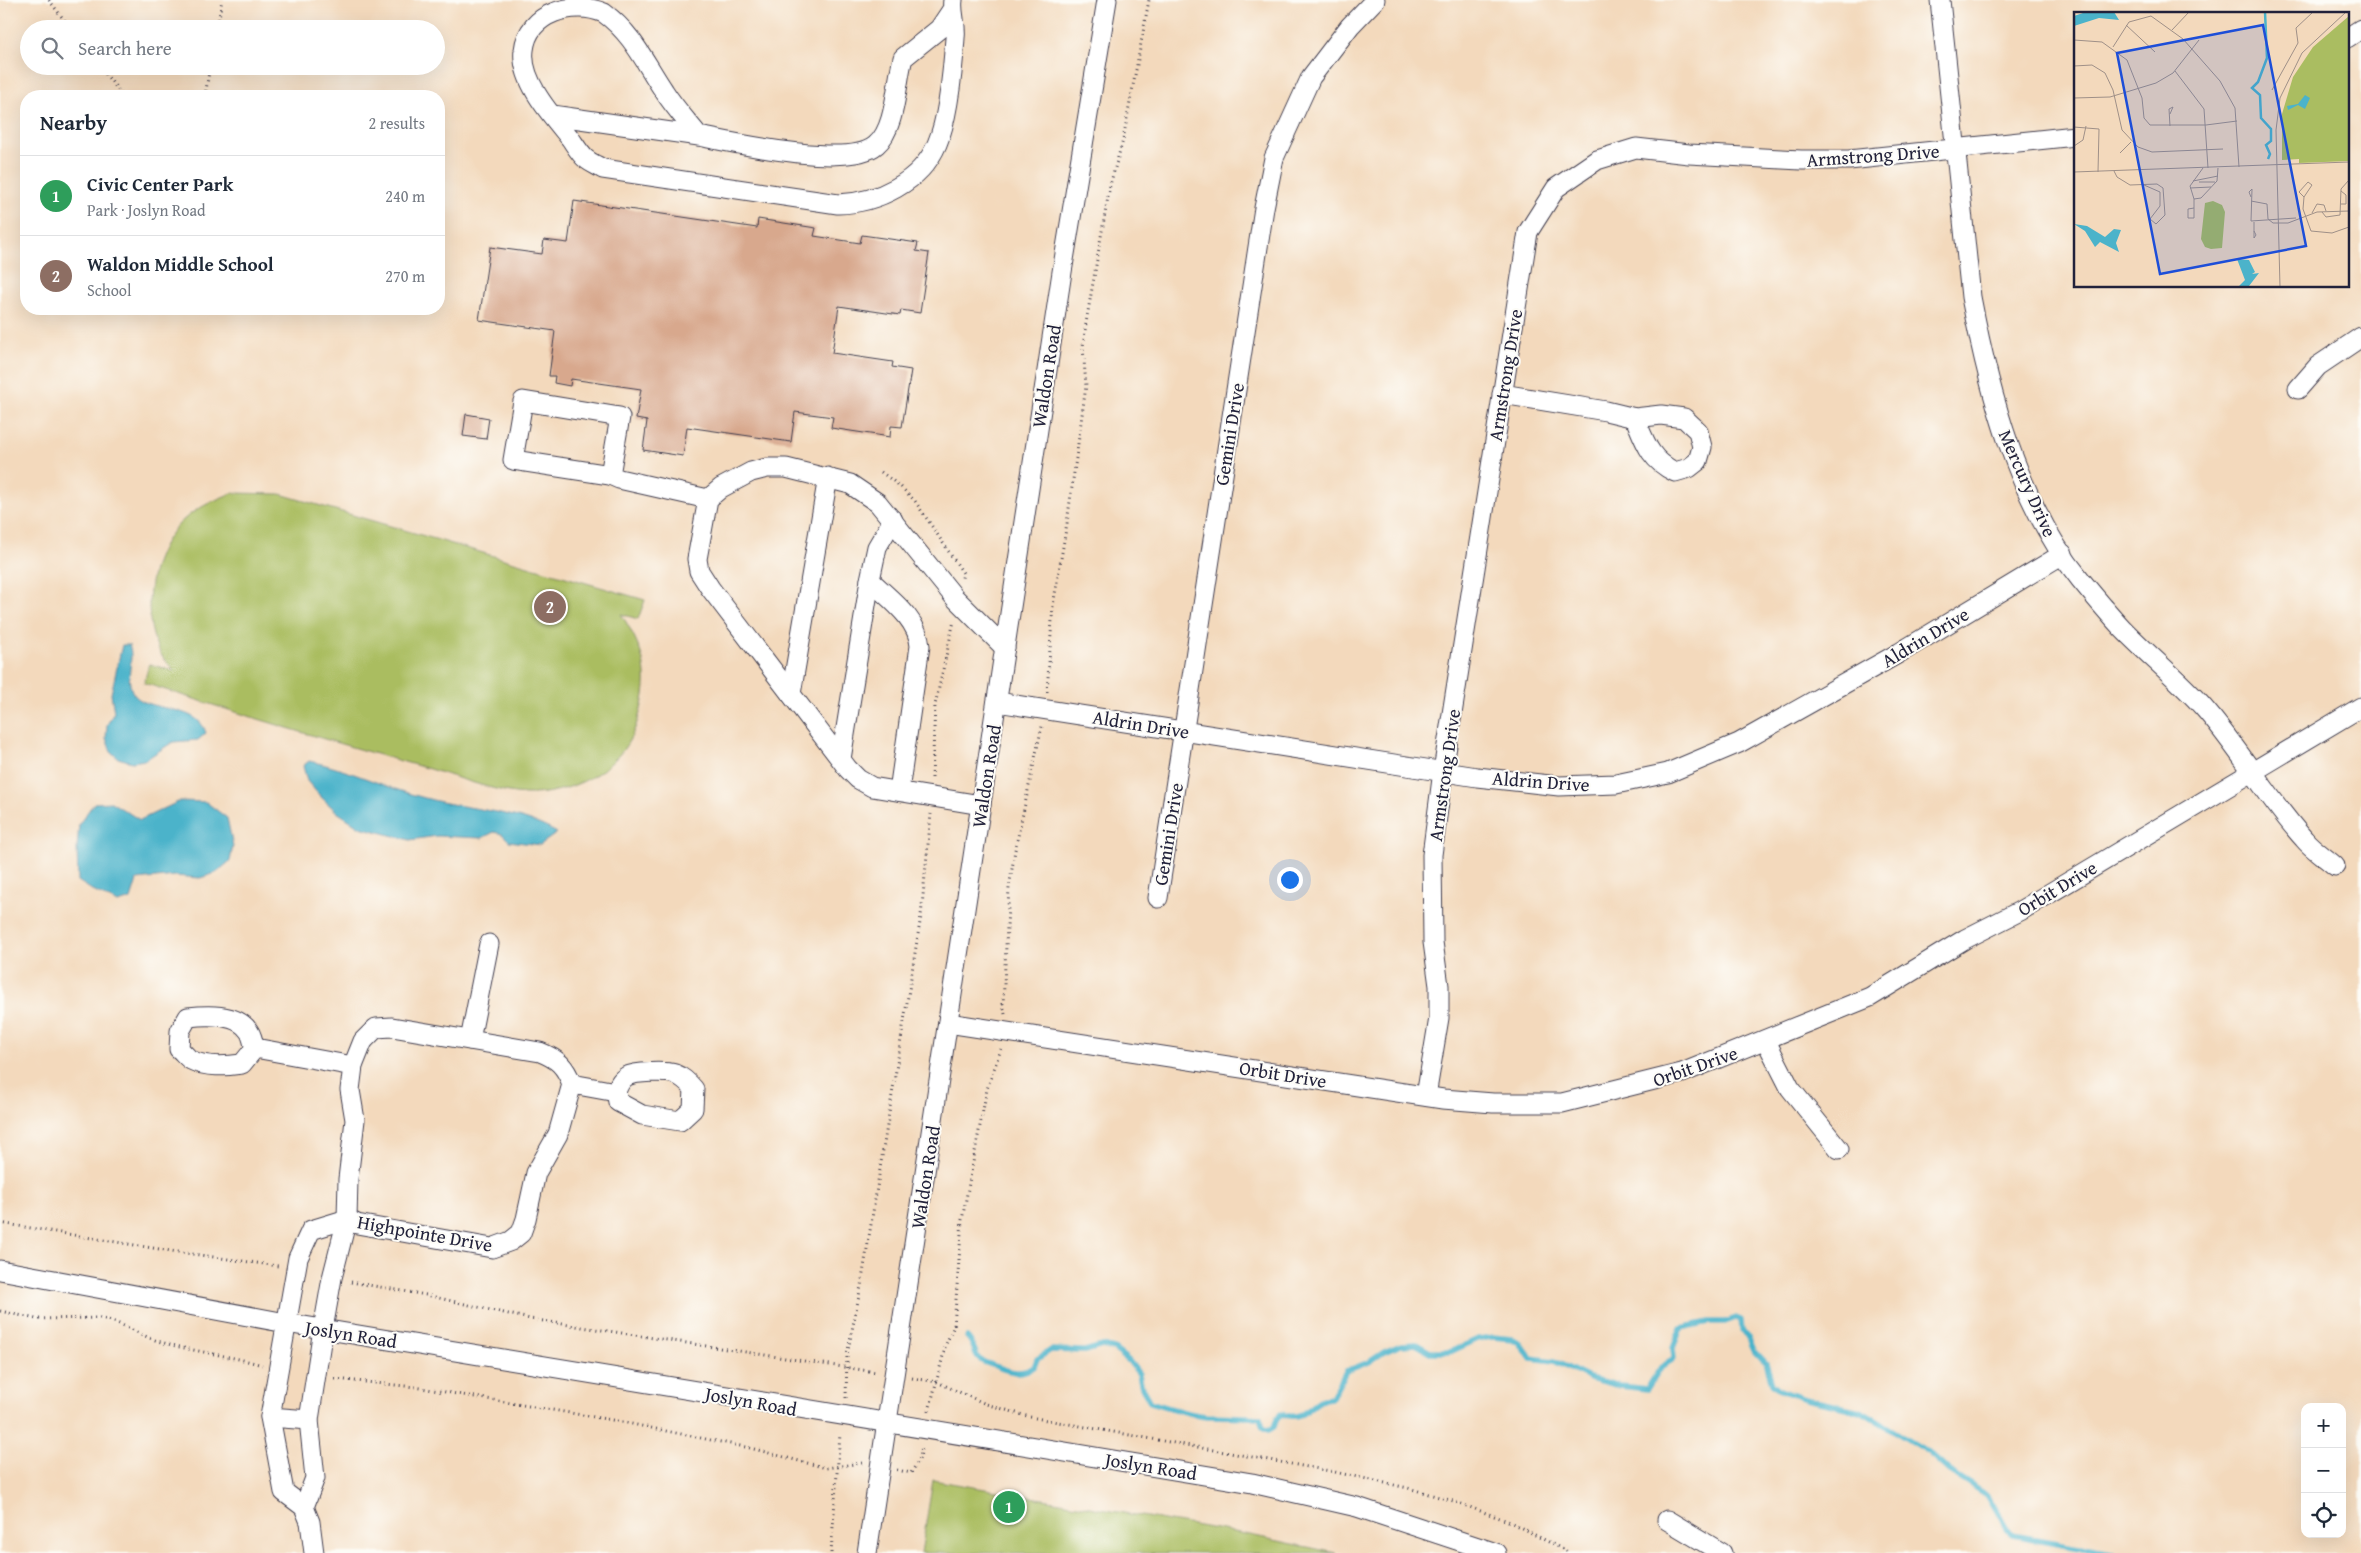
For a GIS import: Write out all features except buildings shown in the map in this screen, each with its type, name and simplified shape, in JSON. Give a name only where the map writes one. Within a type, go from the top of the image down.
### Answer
[{"type":"street","name":"Waldon Road","points":[[867,1553],[1062,272],[1107,0]]},
{"type":"street","name":"Gemini Drive","points":[[1158,898],[1262,218],[1274,158],[1311,77],[1350,26],[1375,0]]},
{"type":"street","name":"Mercury Drive","points":[[1940,0],[1971,297],[1979,340],[2001,425],[2026,486],[2047,532],[2079,578],[2121,627],[2202,706],[2305,842],[2335,866]]},
{"type":"street","points":[[699,136],[664,91],[634,42],[603,12],[585,4],[569,4],[550,10],[537,22],[528,35],[523,51],[526,68],[534,90],[586,159],[603,169],[838,204],[858,204],[880,197],[905,182],[924,164],[937,144],[945,114],[956,35],[952,6]]},
{"type":"street","points":[[552,115],[818,155],[843,156],[863,152],[876,145],[892,116],[903,58],[939,29],[952,6]]},
{"type":"street","points":[[2348,37],[2361,29]]},
{"type":"street","name":"Armstrong Drive","points":[[1426,1096],[1439,1018],[1439,986],[1433,942],[1432,855],[1443,771],[1528,232],[1556,188],[1597,160],[1636,148],[1689,154],[1802,160],[1849,160],[2074,136]]},
{"type":"street","points":[[2298,389],[2318,366],[2361,337]]},
{"type":"street","points":[[1502,394],[1606,411],[1635,418]]},
{"type":"street","points":[[610,475],[620,417],[523,401],[513,460],[610,475],[619,479],[708,500]]},
{"type":"street","points":[[981,806],[872,787],[858,779],[840,759],[699,571],[697,559],[708,500],[721,488],[752,472],[767,468],[786,468],[828,477],[862,490],[894,520],[958,601],[1005,648]]},
{"type":"street","points":[[791,694],[828,477]]},
{"type":"street","points":[[840,759],[877,547],[894,520]]},
{"type":"street","name":"Aldrin Drive","points":[[997,702],[1443,771],[1559,786],[1616,784],[1668,774],[1739,743],[1899,653],[2063,554]]},
{"type":"street","points":[[870,580],[913,624],[919,635],[920,646],[899,791]]},
{"type":"street","name":"Orbit Drive","points":[[948,1023],[1426,1096],[1492,1103],[1562,1103],[1682,1073],[1766,1041],[1870,997],[1965,939],[2020,911],[2361,707]]},
{"type":"street","points":[[470,1040],[489,944]]},
{"type":"street","points":[[304,1507],[315,1478],[310,1420],[332,1278],[347,1219],[348,1179],[355,1120],[350,1090],[353,1066],[363,1041],[376,1028],[383,1026],[540,1052],[553,1057],[567,1070],[572,1084],[616,1092]]},
{"type":"street","points":[[1766,1041],[1790,1088],[1839,1150]]},
{"type":"street","points":[[255,1048],[353,1066]]},
{"type":"street","name":"Highpointe Drive","points":[[347,1219],[358,1224],[492,1248],[511,1241],[521,1233],[536,1173],[558,1134],[572,1084]]},
{"type":"street","points":[[314,1553],[310,1522],[304,1507],[284,1492],[270,1417],[298,1258],[311,1230],[347,1219]]},
{"type":"street","name":"Joslyn Road","points":[[0,1270],[286,1323],[1252,1483],[1357,1507],[1496,1553]]},
{"type":"street","points":[[270,1417],[310,1420]]},
{"type":"street","points":[[1667,1520],[1722,1553]]},
{"type":"path","points":[[50,0],[64,20]]},
{"type":"path","points":[[219,20],[222,0]]},
{"type":"path","points":[[316,1376],[424,1388],[604,1419],[750,1448],[818,1466],[836,1466],[858,1462],[911,1473],[920,1458],[924,1429],[946,1344],[954,1326],[962,1220],[990,1076],[1000,1052],[1006,1021],[1003,1004],[1009,888],[1044,709],[1050,660],[1053,606],[1067,523],[1086,386],[1083,347],[1086,322],[1110,185],[1123,140],[1149,0]]},
{"type":"path","points":[[106,75],[118,90]]},
{"type":"path","points":[[206,90],[208,75]]},
{"type":"path","points":[[831,1553],[836,1466],[848,1368],[847,1355],[861,1286],[921,916],[932,797],[935,705],[963,573],[915,501],[900,486],[881,472]]},
{"type":"path","points":[[0,1223],[278,1266],[296,1272]]},
{"type":"path","points":[[332,1278],[426,1295],[530,1319],[937,1382],[986,1404],[1030,1417],[1330,1471],[1408,1488],[1508,1521],[1570,1553]]},
{"type":"path","points":[[0,1311],[36,1319],[111,1320],[159,1342],[234,1357],[278,1369]]},
{"type":"green space","points":[[232,493],[280,494],[645,600],[638,619],[621,614],[642,656],[645,683],[640,712],[628,743],[617,757],[590,778],[558,791],[541,794],[514,793],[476,784],[320,738],[144,683],[149,664],[174,671],[160,653],[153,636],[150,618],[149,599],[157,561],[175,528],[188,516],[215,500]]},
{"type":"green space","points":[[933,1480],[1245,1534],[1336,1553],[921,1553]]},
{"type":"water","points":[[122,645],[129,645],[131,651],[129,679],[132,691],[138,698],[147,703],[182,712],[201,723],[206,733],[198,740],[173,742],[145,760],[132,762],[118,758],[111,752],[106,738],[107,725],[114,712],[111,694]]},
{"type":"water","points":[[309,761],[324,764],[425,798],[509,815],[542,825],[557,833],[540,845],[509,841],[502,834],[494,832],[482,838],[437,836],[410,840],[360,827],[337,812],[307,781],[303,766]]},
{"type":"water","points":[[180,801],[206,802],[227,818],[233,846],[230,861],[216,873],[200,878],[175,876],[137,880],[131,899],[118,903],[78,881],[77,848],[79,824],[94,803],[111,802],[140,820]]},
{"type":"waterway","points":[[967,1337],[978,1358],[986,1363],[1018,1372],[1034,1367],[1037,1359],[1051,1350],[1085,1351],[1102,1346],[1114,1349],[1129,1361],[1139,1374],[1142,1388],[1150,1402],[1200,1415],[1260,1418],[1263,1427],[1269,1430],[1274,1427],[1277,1418],[1281,1414],[1297,1416],[1319,1402],[1332,1398],[1346,1371],[1369,1362],[1384,1352],[1401,1345],[1416,1344],[1430,1352],[1450,1352],[1478,1339],[1493,1337],[1512,1339],[1519,1342],[1531,1358],[1554,1361],[1589,1378],[1620,1386],[1647,1389],[1661,1367],[1674,1359],[1673,1348],[1681,1328],[1709,1322],[1725,1322],[1736,1318],[1741,1320],[1742,1331],[1749,1338],[1754,1350],[1766,1363],[1772,1383],[1780,1390],[1805,1399],[1861,1411],[1928,1452],[1949,1471],[1987,1495],[2006,1528],[2013,1535],[2112,1553]]},
{"type":"place","name":"Waldon Middle School","points":[[550,607]]},
{"type":"place","name":"Civic Center Park","points":[[1009,1507]]}]
